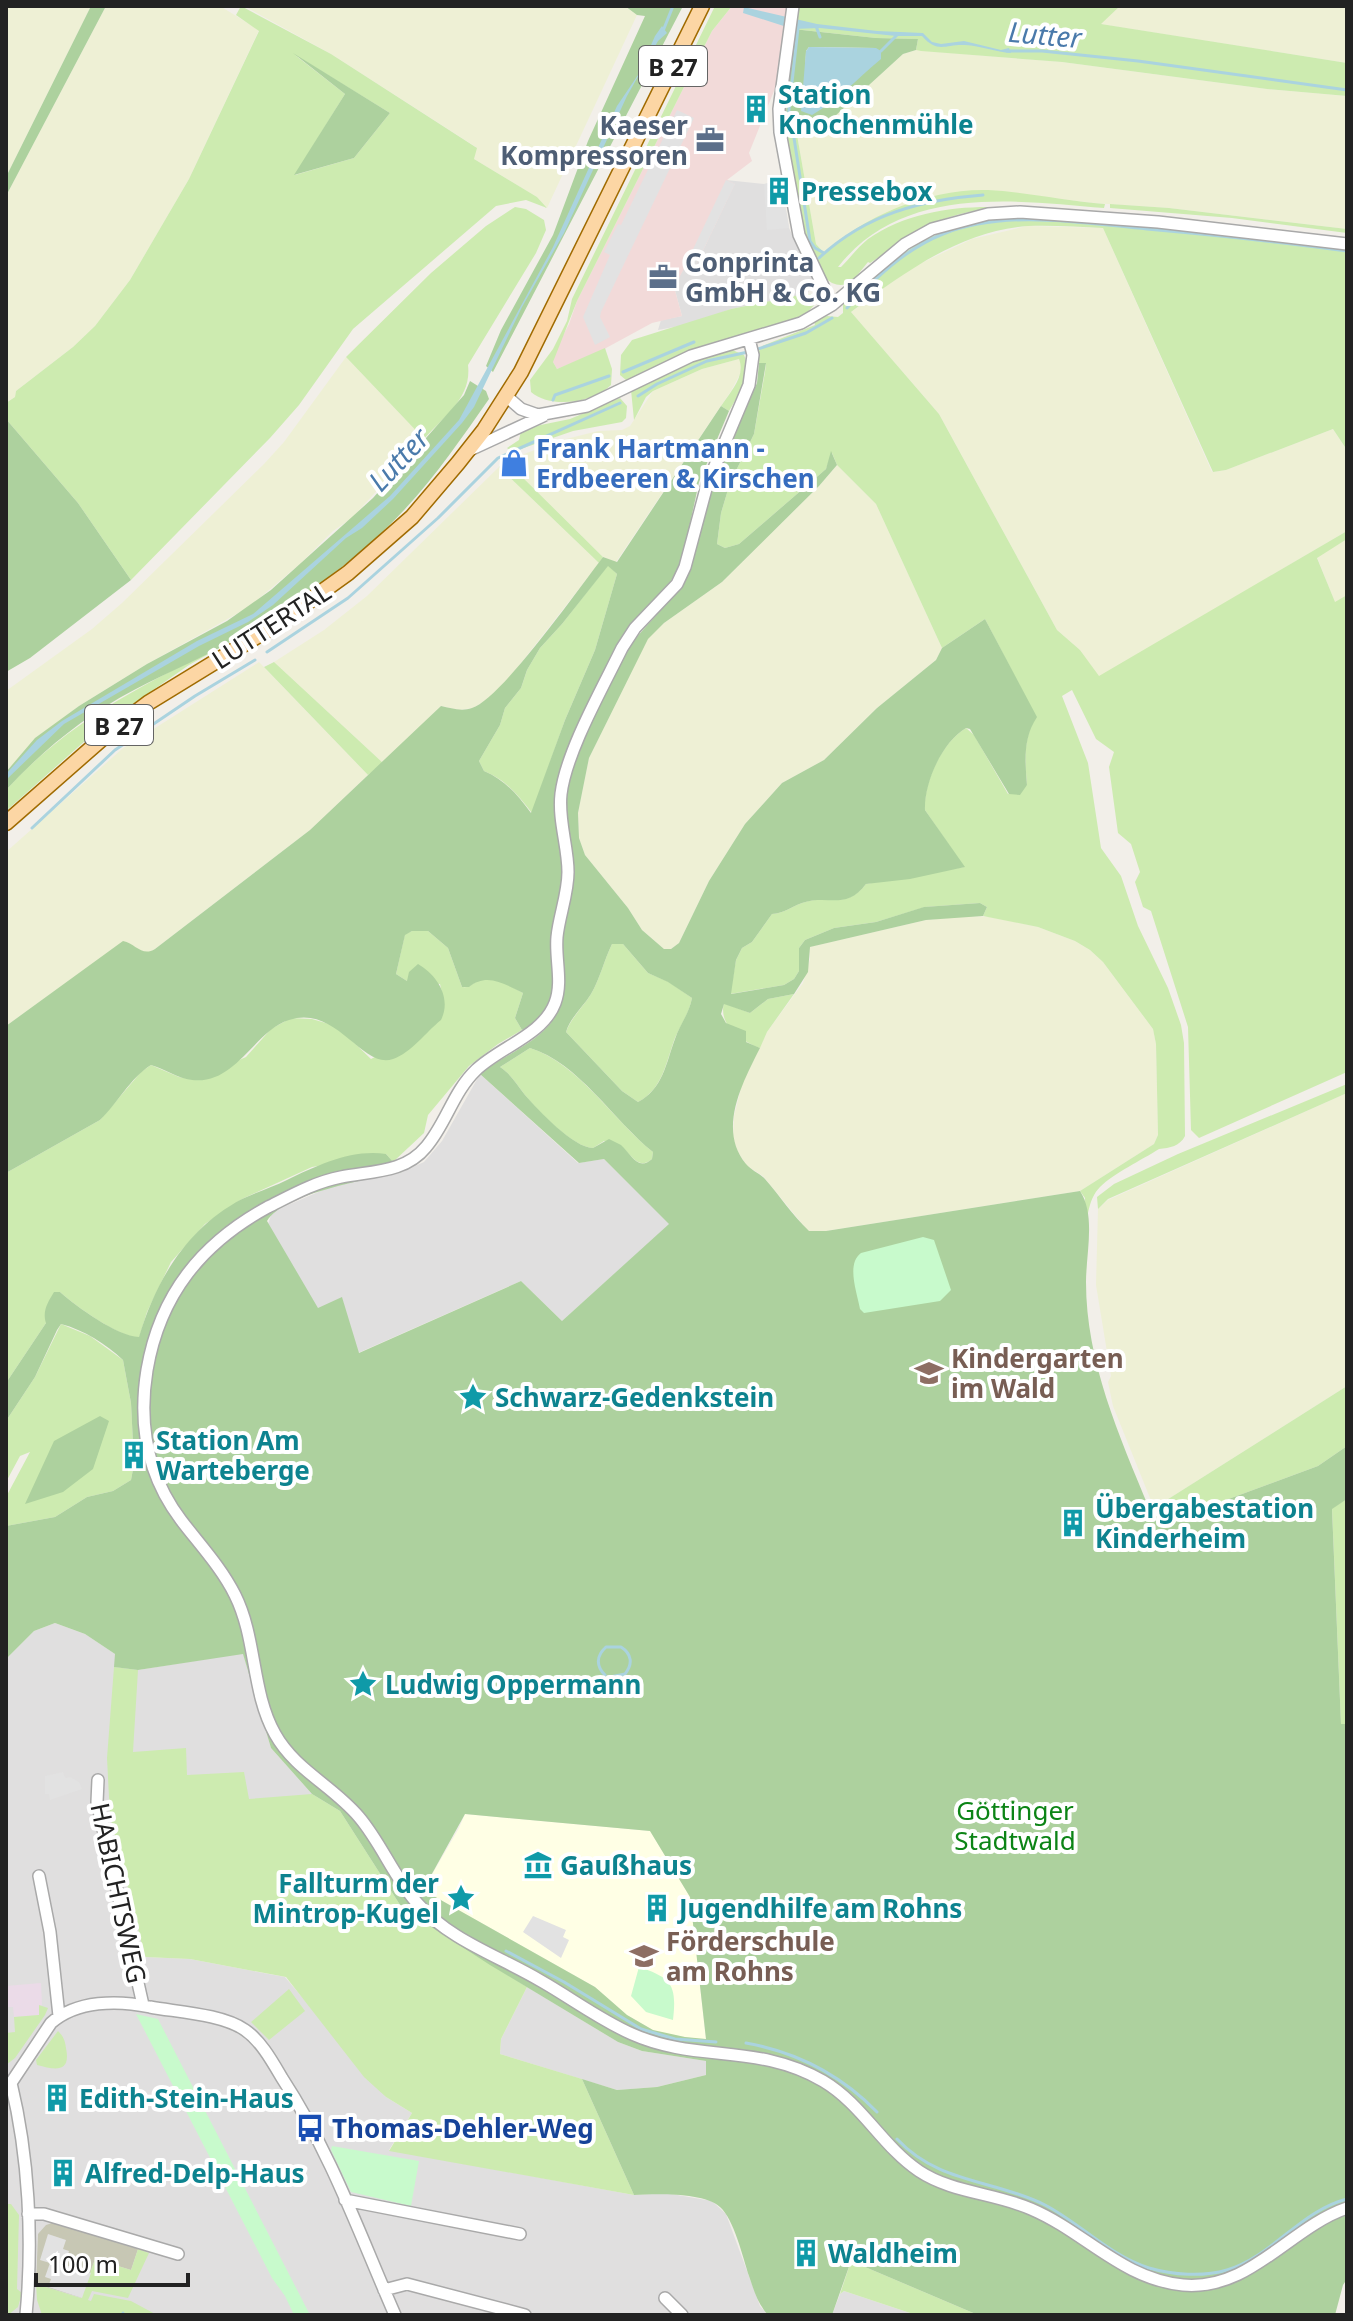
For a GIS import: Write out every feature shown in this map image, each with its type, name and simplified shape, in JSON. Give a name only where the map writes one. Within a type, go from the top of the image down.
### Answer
[{"type":"main road","name":"B 27","points":[[506,396],[547,322],[702,6]]},
{"type":"main road","name":"LUTTERTAL","points":[[6,823],[112,730],[148,703],[277,624],[348,573],[412,517],[467,451],[506,396]]},
{"type":"street","points":[[793,9],[779,109],[786,170],[799,235],[832,305]]},
{"type":"street","points":[[467,451],[548,414],[587,406],[691,356],[801,323],[832,305],[905,244],[932,229],[988,214],[1020,212],[1171,223],[1347,244]]},
{"type":"street","points":[[749,339],[753,370],[707,485],[685,567],[677,584],[635,628],[622,648],[564,779],[560,809],[568,873],[557,938],[559,984],[553,1009],[536,1028],[496,1053],[466,1081],[428,1145],[410,1162],[399,1167],[337,1177],[292,1195],[235,1227],[214,1242],[196,1261],[166,1309],[150,1358],[144,1403],[145,1441],[150,1464],[168,1502],[218,1567],[237,1599],[247,1622],[264,1709],[276,1737],[303,1769],[354,1811],[414,1900],[445,1929],[533,1976],[611,2024],[644,2039],[669,2047],[759,2057],[814,2075],[858,2109],[899,2155],[935,2181],[1034,2210],[1117,2263],[1155,2280],[1203,2285],[1233,2278],[1260,2263],[1322,2217],[1347,2208]]},
{"type":"street","points":[[506,396],[527,412],[548,414]]},
{"type":"street","name":"HABICHTSWEG","points":[[98,1780],[97,1802],[143,2005]]},
{"type":"street","points":[[39,1876],[50,1932],[59,2016]]},
{"type":"street","points":[[26,2315],[28,2214],[20,2131],[8,2082],[59,2016],[109,2002],[143,2005],[227,2022],[252,2036],[268,2055],[313,2126],[395,2315]]},
{"type":"street","points":[[345,2200],[520,2234]]},
{"type":"street","points":[[28,2214],[44,2214],[178,2254]]},
{"type":"street","points":[[384,2290],[407,2284],[525,2315]]},
{"type":"street","points":[[665,2298],[682,2315]]},
{"type":"shaded area","points":[[6,6],[91,6],[6,177]]},
{"type":"shaded area","points":[[106,6],[220,6],[259,30],[189,179],[130,280],[95,326],[16,391],[15,397],[6,403],[6,196]]},
{"type":"shaded area","points":[[244,6],[625,6],[637,15],[547,208],[537,197],[474,159],[476,147],[331,54]]},
{"type":"shaded area","points":[[732,6],[790,6],[778,81],[749,153],[752,161],[727,180],[735,184],[698,261],[694,269],[686,265],[674,287],[682,316],[652,323],[595,354],[557,369],[553,362],[554,353],[577,301],[712,31]]},
{"type":"shaded area","points":[[1120,6],[1347,6],[1347,63],[1100,24]]},
{"type":"shaded area","points":[[916,50],[1062,62],[1267,89],[1347,96],[1347,229],[985,190],[951,193],[896,209],[861,226],[824,253],[816,244],[796,129],[821,125],[834,117],[903,54]]},
{"type":"shaded area","points":[[677,110],[694,118],[601,312],[600,317],[610,337],[595,345],[583,317],[610,255],[604,252],[618,224],[621,225]]},
{"type":"shaded area","points":[[726,180],[764,184],[781,181],[789,228],[815,283],[807,294],[731,309],[690,324],[658,330],[661,320],[682,316],[674,287],[686,264],[698,261],[734,185]]},
{"type":"shaded area","points":[[726,180],[735,184],[694,269],[686,264]]},
{"type":"shaded area","points":[[781,181],[789,228],[767,230],[764,184]]},
{"type":"shaded area","points":[[1027,226],[1103,228],[1212,472],[1226,470],[1333,429],[1347,450],[1347,531],[1099,677],[1080,650],[1057,630],[939,414],[851,312],[913,267],[972,239]]},
{"type":"shaded area","points":[[346,357],[424,439],[352,518],[333,531],[249,607],[79,706],[35,739],[6,772],[6,691],[92,629],[122,603],[264,464],[284,442]]},
{"type":"shaded area","points":[[739,359],[742,365],[740,374],[731,391],[616,562],[603,557],[506,461],[558,441],[598,431],[622,430],[630,426],[653,391],[702,369]]},
{"type":"shaded area","points":[[837,465],[876,504],[942,648],[936,660],[877,708],[824,760],[782,783],[745,824],[709,881],[679,943],[671,949],[664,949],[642,930],[585,855],[579,838],[578,813],[589,758],[648,638],[722,582]]},
{"type":"shaded area","points":[[499,467],[599,563],[507,681],[488,699],[473,708],[459,710],[441,706],[383,763],[274,662],[324,630],[367,596]]},
{"type":"shaded area","points":[[1347,539],[1347,595],[1335,603],[1317,557]]},
{"type":"shaded area","points":[[259,662],[368,775],[310,830],[155,949],[149,953],[142,952],[123,942],[6,1026],[6,852],[122,749]]},
{"type":"shaded area","points":[[994,917],[1038,927],[1075,941],[1103,962],[1153,1029],[1158,1135],[1154,1144],[1080,1191],[826,1231],[808,1231],[763,1176],[747,1166],[733,1138],[734,1116],[742,1084],[767,1032],[803,983],[810,959],[809,947],[926,920]]},
{"type":"shaded area","points":[[480,1074],[578,1163],[604,1159],[670,1224],[562,1321],[521,1281],[358,1353],[342,1298],[318,1309],[268,1224],[272,1212],[332,1186],[402,1172],[424,1162],[442,1141]]},
{"type":"shaded area","points":[[1347,1093],[1347,1386],[1154,1508],[1113,1406],[1108,1382],[1111,1376],[1096,1285],[1098,1209],[1108,1200]]},
{"type":"shaded area","points":[[55,1623],[85,1634],[115,1654],[115,1667],[138,1670],[243,1653],[271,1748],[312,1794],[298,1821],[109,1781],[110,1816],[145,1957],[190,1959],[285,1977],[386,2097],[412,2113],[389,2150],[634,2195],[666,2193],[712,2201],[726,2214],[760,2306],[768,2315],[6,2315],[6,1659],[34,1631]]},
{"type":"shaded area","points":[[63,1772],[65,1778],[79,1782],[82,1789],[50,1800],[49,1794],[45,1794],[45,1776]]},
{"type":"shaded area","points":[[465,1814],[650,1831],[690,1897],[706,2040],[653,2030],[627,2015],[595,1987],[423,1890]]},
{"type":"shaded area","points":[[533,1916],[566,1930],[563,1937],[569,1940],[561,1958],[523,1932]]},
{"type":"shaded area","points":[[41,1983],[40,2015],[14,2017],[13,2007],[6,2007],[6,1986]]},
{"type":"shaded area","points":[[527,1987],[618,2042],[642,2051],[706,2061],[706,2075],[657,2087],[617,2090],[500,2054],[501,2039]]},
{"type":"shaded area","points":[[52,2223],[138,2249],[131,2270],[95,2259],[82,2298],[36,2284],[38,2234]]},
{"type":"shaded area","points":[[48,2234],[66,2240],[63,2249],[69,2251],[65,2265],[91,2273],[82,2298],[48,2287],[51,2279],[45,2277],[50,2263],[40,2260]]},
{"type":"shaded area","points":[[844,2291],[916,2315],[832,2315]]},
{"type":"green space","points":[[91,6],[106,6],[6,196],[6,177]]},
{"type":"green space","points":[[241,6],[331,54],[477,148],[474,159],[537,197],[547,208],[526,200],[496,206],[353,329],[299,405],[270,438],[131,580],[78,503],[6,419],[6,403],[15,397],[16,391],[95,326],[130,280],[189,179],[259,31],[236,15]],"holes":[[[295,55],[390,113],[354,158],[295,175],[345,94]]]},
{"type":"green space","points":[[625,6],[683,6],[493,372],[486,366],[501,330],[553,235],[588,141],[645,16],[637,15]]},
{"type":"green space","points":[[715,6],[732,6],[712,31],[577,301],[553,362],[557,369],[605,348],[612,369],[611,385],[594,396],[572,402],[549,401],[539,397],[531,392],[530,380],[553,349],[567,321],[572,299]]},
{"type":"green space","points":[[798,6],[1120,6],[1101,24],[1347,63],[1347,96],[1267,89],[1062,62],[921,51],[916,50],[918,39],[793,29]]},
{"type":"green space","points":[[793,29],[918,39],[916,50],[903,54],[834,117],[810,126],[785,124]],"holes":[[[809,47],[876,48],[832,104],[805,75],[806,51]]]},
{"type":"green space","points":[[293,53],[390,113],[354,158],[294,175],[345,94]]},
{"type":"green space","points":[[785,124],[796,129],[816,244],[824,253],[840,239],[879,216],[900,206],[944,194],[1003,191],[1105,204],[1104,208],[997,202],[926,210],[894,222],[864,241],[838,267],[868,239],[897,223],[946,210],[996,207],[958,214],[931,224],[868,262],[851,283],[835,284],[821,273],[805,234]]},
{"type":"green space","points":[[1110,204],[1347,229],[1347,233],[1232,218],[1110,208]]},
{"type":"green space","points":[[515,207],[526,209],[544,220],[546,230],[536,253],[468,365],[466,387],[461,397],[424,439],[346,357],[431,273],[486,226]]},
{"type":"green space","points":[[1025,218],[1172,227],[1347,248],[1347,450],[1333,429],[1226,470],[1213,472],[1103,228],[1028,226],[980,236],[934,256],[851,312],[939,414],[1057,630],[1080,650],[1099,676],[1347,531],[1347,539],[1317,558],[1335,602],[1347,595],[1347,1072],[1199,1138],[1191,1130],[1188,1027],[1151,911],[1143,907],[1135,882],[1140,872],[1131,844],[1118,833],[1109,767],[1114,752],[1096,739],[1072,690],[1062,696],[1088,763],[1101,848],[1121,876],[1138,926],[1168,988],[1184,1043],[1185,1136],[1177,1144],[1159,1149],[1120,1172],[1094,1195],[1087,1216],[1086,1274],[1085,1198],[1080,1191],[1154,1144],[1158,1135],[1153,1029],[1103,962],[1090,950],[1038,927],[983,916],[987,907],[980,903],[925,907],[876,922],[834,928],[805,940],[799,948],[799,971],[794,979],[784,985],[730,994],[736,960],[742,948],[752,942],[772,914],[811,901],[851,897],[866,884],[964,867],[925,810],[927,788],[936,764],[957,734],[966,728],[974,735],[1008,794],[1027,785],[1027,741],[1036,717],[985,619],[942,648],[876,504],[837,465],[832,453],[826,469],[739,544],[725,548],[717,544],[721,513],[730,483],[754,434],[766,364],[759,363],[762,346],[815,325],[814,322],[827,316],[838,317],[843,313],[843,304],[886,267],[924,241],[968,225]]},
{"type":"green space","points":[[814,294],[818,299],[809,311],[783,326],[705,345],[626,380],[620,375],[621,355],[632,340],[731,309]]},
{"type":"green space","points":[[730,349],[744,355],[747,369],[744,384],[729,411],[721,406],[739,378],[739,359],[702,369],[653,391],[646,397],[634,420],[631,390],[697,358]]},
{"type":"green space","name":"Göttinger Stadtwald","points":[[759,363],[766,363],[754,434],[730,483],[721,513],[717,544],[725,548],[739,544],[826,469],[831,451],[837,465],[722,582],[664,623],[648,639],[589,758],[578,813],[579,838],[585,855],[642,930],[664,949],[671,949],[679,943],[709,881],[745,824],[782,783],[824,760],[877,708],[936,660],[942,648],[985,619],[1037,717],[1027,741],[1027,785],[1020,795],[1009,794],[970,729],[957,734],[936,764],[925,799],[925,810],[965,867],[910,879],[866,884],[844,900],[802,903],[772,914],[752,942],[742,948],[736,960],[731,994],[784,985],[794,979],[799,971],[799,948],[805,940],[834,928],[876,922],[924,907],[980,903],[987,907],[983,916],[926,920],[810,947],[808,972],[794,994],[768,999],[750,1013],[724,1004],[721,1014],[726,1023],[746,1031],[746,1042],[760,1048],[740,1090],[733,1121],[734,1136],[746,1164],[765,1179],[809,1231],[826,1231],[1080,1191],[1088,1211],[1087,1312],[1098,1369],[1126,1453],[1149,1508],[1154,1508],[1158,1525],[1318,1466],[1347,1446],[1347,1499],[1332,1509],[1341,1724],[1347,1724],[1347,2279],[1335,2315],[978,2315],[851,2261],[832,2315],[768,2315],[755,2292],[734,2229],[720,2207],[691,2196],[634,2195],[582,2079],[617,2090],[657,2087],[706,2075],[706,2061],[642,2051],[618,2042],[402,1908],[340,1811],[312,1794],[271,1748],[243,1654],[138,1670],[114,1667],[115,1654],[85,1634],[55,1623],[34,1631],[6,1659],[6,1526],[55,1517],[87,1497],[113,1491],[131,1480],[134,1464],[131,1403],[123,1360],[94,1338],[70,1327],[61,1324],[35,1377],[6,1421],[6,1383],[46,1323],[45,1311],[54,1292],[60,1292],[87,1313],[120,1332],[139,1337],[165,1276],[190,1240],[205,1225],[242,1199],[323,1164],[361,1154],[386,1154],[402,1172],[308,1195],[276,1211],[267,1221],[318,1308],[342,1297],[359,1353],[521,1281],[562,1321],[669,1224],[604,1159],[579,1163],[480,1074],[538,1036],[558,1011],[564,983],[562,943],[568,852],[565,803],[573,767],[627,650],[687,575],[717,474],[757,383]],"holes":[[[612,944],[623,944],[648,973],[692,998],[658,1083],[638,1102],[622,1091],[566,1032],[594,988]],[[530,1048],[547,1055],[580,1079],[653,1152],[652,1159],[639,1163],[621,1145],[609,1139],[593,1148],[576,1142],[547,1118],[500,1067]],[[465,1814],[650,1831],[690,1897],[706,2039],[653,2030],[627,2015],[595,1987],[423,1890]]]},
{"type":"green space","points":[[470,381],[486,391],[489,399],[428,483],[368,545],[307,593],[242,635],[134,690],[82,722],[50,747],[6,790],[6,772],[35,738],[79,706],[147,664],[227,621],[271,590],[373,498],[464,395]]},
{"type":"green space","points":[[620,398],[627,406],[626,418],[622,422],[573,431],[512,452],[507,448],[519,440],[521,431],[526,428],[570,419]]},
{"type":"green space","points":[[721,406],[729,411],[699,482],[682,561],[667,588],[617,648],[555,813],[563,876],[554,990],[547,1010],[537,1022],[522,1030],[515,1018],[523,993],[509,986],[482,980],[462,987],[448,948],[428,931],[412,931],[405,935],[396,974],[407,981],[409,972],[418,964],[437,981],[445,1004],[441,1020],[400,1056],[382,1060],[321,1021],[306,1018],[289,1020],[265,1035],[233,1066],[207,1079],[187,1079],[151,1065],[100,1120],[6,1173],[6,1026],[123,941],[146,952],[155,949],[310,830],[441,706],[468,709],[485,700],[540,640],[603,557],[617,562]],"holes":[[[608,566],[617,574],[595,650],[531,813],[510,788],[484,771],[479,761],[540,648]]]},
{"type":"green space","points":[[6,419],[78,503],[131,580],[30,658],[6,672]]},
{"type":"green space","points":[[506,461],[603,557],[599,563],[499,467]]},
{"type":"green space","points":[[608,565],[617,574],[595,650],[565,720],[532,813],[505,783],[484,771],[479,761],[540,648]]},
{"type":"green space","points":[[239,637],[189,665],[104,724],[6,811],[6,790],[58,741],[115,702]]},
{"type":"green space","points":[[274,662],[383,763],[368,775],[264,667]]},
{"type":"green space","points":[[428,931],[448,948],[462,987],[491,979],[523,993],[515,1018],[522,1030],[469,1066],[428,1115],[424,1133],[393,1162],[386,1154],[312,1167],[242,1199],[205,1224],[171,1262],[147,1312],[139,1338],[109,1327],[60,1292],[46,1323],[6,1383],[6,1173],[100,1120],[141,1072],[151,1065],[195,1080],[246,1057],[271,1029],[291,1018],[329,1024],[342,1031],[371,1059],[432,1027],[443,1012],[440,984],[407,981],[396,974],[405,934]]},
{"type":"green space","points":[[612,944],[623,944],[648,973],[669,982],[692,998],[658,1082],[638,1102],[622,1091],[566,1032],[594,988]]},
{"type":"green space","points":[[794,994],[767,1032],[760,1048],[733,1031],[724,1018],[724,1003],[750,1013],[768,999]]},
{"type":"green space","points":[[530,1048],[564,1066],[580,1079],[653,1152],[652,1159],[640,1163],[620,1146],[604,1141],[593,1148],[585,1146],[556,1127],[500,1067]]},
{"type":"green space","points":[[1347,1084],[1347,1093],[1108,1199],[1098,1209],[1097,1197],[1114,1184]]},
{"type":"green space","points":[[923,1237],[934,1240],[951,1290],[940,1301],[864,1313],[860,1309],[854,1279],[857,1258],[861,1253]]},
{"type":"green space","points":[[61,1324],[90,1336],[123,1360],[131,1403],[134,1464],[131,1480],[113,1491],[87,1497],[55,1517],[6,1526],[6,1497],[30,1452],[20,1456],[6,1482],[6,1421],[35,1377]]},
{"type":"green space","points":[[1347,1386],[1347,1446],[1318,1466],[1158,1525],[1154,1508]]},
{"type":"green space","points":[[100,1416],[109,1421],[93,1469],[63,1492],[25,1504],[54,1441]]},
{"type":"green space","points":[[1347,1499],[1347,1724],[1341,1724],[1332,1508]]},
{"type":"green space","points":[[114,1667],[138,1670],[133,1752],[186,1748],[187,1775],[244,1772],[249,1799],[312,1794],[340,1811],[402,1908],[527,1987],[501,2039],[500,2054],[582,2079],[634,2195],[389,2151],[412,2113],[386,2097],[364,2077],[286,1977],[190,1959],[145,1957],[110,1816],[107,1758]]},
{"type":"green space","points":[[639,1967],[659,1975],[670,1984],[674,1998],[673,2020],[646,2012],[631,1996]]},
{"type":"green space","points":[[289,1989],[305,2011],[269,2040],[251,2022]]},
{"type":"green space","points":[[39,2005],[48,2008],[45,2015],[15,2058],[6,2065],[6,2033],[15,2032],[14,2017],[39,2015]]},
{"type":"green space","points":[[136,2014],[158,2019],[310,2315],[294,2315],[272,2278]]},
{"type":"green space","points":[[58,2031],[66,2045],[64,2066],[37,2065],[36,2060]]},
{"type":"green space","points":[[332,2146],[419,2161],[411,2206],[351,2192],[331,2150]]},
{"type":"green space","points":[[6,2204],[11,2204],[19,2215],[17,2289],[22,2293],[18,2307],[8,2315]]},
{"type":"green space","points":[[138,2249],[149,2253],[128,2298],[92,2291],[88,2300],[91,2301],[94,2294],[131,2301],[157,2315],[42,2315],[36,2284],[81,2298],[95,2259],[131,2270]]},
{"type":"green space","points":[[851,2261],[978,2315],[916,2315],[844,2291],[840,2294]]},
{"type":"water","points":[[744,7],[817,24],[923,33],[932,42],[964,41],[1001,50],[1009,48],[1011,53],[965,45],[942,47],[933,45],[922,36],[820,28],[793,29],[743,13]]},
{"type":"water","points":[[662,26],[667,33],[658,41],[627,96],[564,233],[522,307],[474,407],[462,423],[393,499],[273,605],[248,622],[199,646],[64,724],[6,780],[6,774],[37,740],[62,721],[197,641],[253,614],[390,496],[459,420],[553,247],[617,106],[638,75]]},
{"type":"water","points":[[809,47],[876,48],[881,51],[881,59],[812,115],[801,111],[806,51]]},
{"type":"waterway","points":[[663,31],[673,6]]},
{"type":"waterway","points":[[816,26],[820,37]]},
{"type":"waterway","points":[[798,28],[788,123],[794,138],[810,241],[824,253]]},
{"type":"waterway","points":[[881,51],[897,35]]},
{"type":"waterway","name":"Lutter","points":[[1007,51],[1042,51],[1138,61],[1347,90]]},
{"type":"waterway","points":[[819,258],[856,230],[895,212],[938,201],[983,195]]},
{"type":"waterway","points":[[847,308],[903,256],[929,240],[967,226],[992,222],[1070,221],[1347,251]]},
{"type":"waterway","points":[[755,350],[806,333],[832,318]]},
{"type":"waterway","points":[[623,372],[694,342]]},
{"type":"waterway","points":[[638,396],[707,361],[748,352]]},
{"type":"waterway","points":[[553,400],[555,395],[609,376]]},
{"type":"waterway","points":[[267,652],[348,598],[438,518],[498,458],[620,403]]},
{"type":"waterway","points":[[32,828],[115,750],[255,660]]},
{"type":"waterway","points":[[605,1675],[599,1665],[600,1654],[606,1647],[621,1647],[629,1656],[629,1667],[625,1674],[610,1677]]},
{"type":"waterway","points":[[138,1949],[141,1959]]},
{"type":"waterway","points":[[506,1951],[641,2029],[675,2039],[716,2042]]},
{"type":"waterway","points":[[746,2043],[782,2052],[817,2067],[848,2087],[877,2112]]},
{"type":"waterway","points":[[897,2139],[931,2165],[1045,2205],[1121,2256],[1168,2272],[1208,2274],[1227,2270],[1259,2255],[1315,2213],[1347,2199]]},
{"type":"place","name":"Station Knochenmühle","points":[[756,109]]},
{"type":"place","name":"Kaeser Kompressoren","points":[[710,140]]},
{"type":"place","name":"Pressebox","points":[[779,191]]},
{"type":"place","name":"Conprinta GmbH & Co. KG","points":[[663,277]]},
{"type":"place","name":"Frank Hartmann - Erdbeeren & Kirschen","points":[[514,463]]},
{"type":"place","name":"Kindergarten im Wald","points":[[929,1373]]},
{"type":"place","name":"Schwarz-Gedenkstein","points":[[473,1397]]},
{"type":"place","name":"Station Am Warteberge","points":[[134,1455]]},
{"type":"place","name":"Übergabestation Kinderheim","points":[[1073,1523]]},
{"type":"place","name":"Ludwig Oppermann","points":[[363,1684]]},
{"type":"place","name":"Gaußhaus","points":[[538,1865]]},
{"type":"place","name":"Fallturm der Mintrop-Kugel","points":[[461,1898]]},
{"type":"place","name":"Jugendhilfe am Rohns","points":[[657,1908]]},
{"type":"place","name":"Förderschule am Rohns","points":[[644,1956]]},
{"type":"place","name":"Edith-Stein-Haus","points":[[57,2098]]},
{"type":"place","name":"Thomas-Dehler-Weg","points":[[310,2128]]},
{"type":"place","name":"Alfred-Delp-Haus","points":[[63,2173]]},
{"type":"place","name":"Waldheim","points":[[806,2253]]}]
